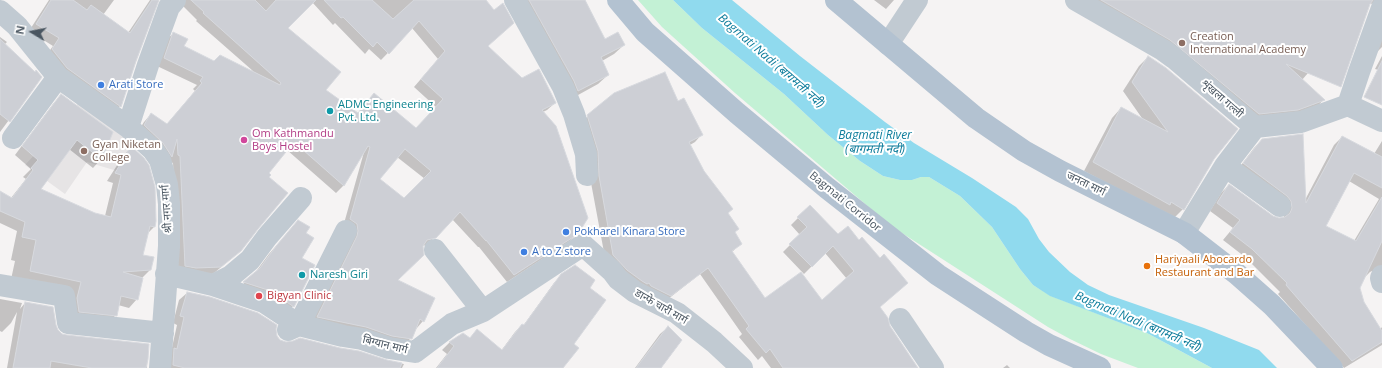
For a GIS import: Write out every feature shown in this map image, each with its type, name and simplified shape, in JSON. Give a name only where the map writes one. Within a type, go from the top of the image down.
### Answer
[{"type":"main road","name":"Bagmati Corridor","points":[[618,0],[645,32],[737,113],[827,188],[938,275],[1026,332],[1049,345],[1100,368]]},
{"type":"main road","name":"जनता मार्ग","points":[[836,0],[976,118],[1024,151],[1060,171],[1184,233],[1237,274],[1272,305],[1332,368]]},
{"type":"street","points":[[128,127],[169,7],[175,0]]},
{"type":"street","points":[[516,0],[563,87],[574,114],[586,154],[587,175]]},
{"type":"street","points":[[888,44],[917,0]]},
{"type":"street","name":"शृंखला गल्ली","points":[[1076,0],[1163,50],[1254,127]]},
{"type":"street","points":[[1348,105],[1358,72],[1382,8]]},
{"type":"street","name":"श्री नगर मार्ग","points":[[0,11],[17,26],[58,77],[128,127],[153,150],[160,160],[167,185],[169,204],[169,246],[160,368]]},
{"type":"street","points":[[13,138],[58,77]]},
{"type":"street","points":[[1184,233],[1225,166],[1254,127],[1301,122],[1348,105],[1382,121]]},
{"type":"street","points":[[1225,166],[1280,206]]},
{"type":"street","points":[[213,285],[231,276],[250,260],[267,237],[301,198]]},
{"type":"street","points":[[294,328],[346,231]]},
{"type":"street","name":"बिग्यान मार्ग","points":[[166,274],[213,285],[264,302],[294,328],[362,339],[389,348],[415,352],[452,324],[482,311],[583,245]]},
{"type":"street","name":"डान्फे चारी मार्ग","points":[[583,245],[612,271],[618,279],[635,292],[677,313],[714,342],[742,368]]},
{"type":"street","points":[[435,250],[482,311]]},
{"type":"street","points":[[1382,276],[1380,278],[1382,282]]},
{"type":"street","points":[[0,285],[64,296],[68,323],[163,333]]},
{"type":"street","points":[[900,319],[933,368]]},
{"type":"shaded area","name":"Gyan Niketan College","points":[[82,98],[134,131],[124,173],[87,162],[65,194],[25,165],[48,140]]},
{"type":"green space","points":[[638,0],[673,0],[702,28],[784,94],[828,135],[860,161],[883,176],[900,180],[912,180],[921,177],[929,177],[960,196],[992,227],[1020,269],[1033,285],[1051,296],[1147,333],[1212,368],[1138,368],[1101,354],[1048,327],[891,226],[735,93],[662,27]]},
{"type":"water","name":"Bagmati River (बागमती नदी)","points":[[673,0],[732,0],[800,56],[885,122],[914,143],[1016,207],[1028,219],[1039,239],[1049,252],[1070,272],[1088,285],[1109,295],[1204,328],[1259,350],[1277,368],[1212,368],[1147,333],[1050,296],[1033,285],[1020,269],[992,227],[960,196],[929,177],[921,177],[912,180],[900,180],[883,176],[860,161],[828,135],[784,94],[702,28]]},
{"type":"building","points":[[51,0],[73,0],[87,10],[91,5],[130,33],[152,0],[159,0],[136,61],[121,107],[67,68],[52,49],[59,38],[36,24]]},
{"type":"building","points":[[191,0],[255,0],[266,11],[276,0],[316,0],[288,28],[341,72],[326,90],[358,113],[374,93],[416,128],[443,99],[421,79],[445,51],[419,21],[389,54],[377,42],[373,47],[343,17],[341,18],[324,0],[372,0],[393,19],[414,0],[486,0],[494,10],[503,3],[514,23],[488,46],[522,78],[539,69],[556,103],[542,110],[556,126],[588,218],[578,234],[514,275],[486,240],[460,212],[436,238],[427,240],[423,246],[424,255],[398,280],[435,298],[424,322],[420,319],[412,339],[392,336],[366,327],[317,317],[357,236],[357,224],[350,219],[370,147],[368,146],[344,186],[294,142],[269,173],[271,175],[269,177],[288,193],[241,251],[221,267],[196,268],[185,266],[180,156],[178,155],[177,139],[172,157],[163,143],[144,125],[151,113],[167,124],[202,83],[200,81],[203,77],[164,58],[173,32],[188,39],[184,46],[214,61],[220,55],[280,85],[281,83],[203,13],[204,12]],"holes":[[[405,149],[431,171],[404,198],[380,179]]]},
{"type":"building","points":[[529,0],[585,0],[605,39],[618,32],[625,45],[601,57],[609,75],[578,91],[574,81]]},
{"type":"building","points":[[1101,0],[1373,0],[1370,4],[1341,87],[1286,64],[1325,100],[1298,110],[1259,114],[1170,40]]},
{"type":"building","points":[[0,39],[42,77],[10,122],[0,114]]},
{"type":"building","points":[[1148,56],[1166,68],[1238,129],[1214,159],[1184,210],[1171,202],[1170,205],[1093,162],[1121,107],[1168,132],[1132,82]]},
{"type":"building","points":[[1382,61],[1382,105],[1364,97]]},
{"type":"building","points":[[665,72],[678,101],[684,98],[703,135],[689,142],[704,171],[733,209],[728,213],[739,229],[735,232],[742,244],[732,251],[765,298],[801,272],[822,300],[854,271],[833,246],[812,267],[789,244],[807,227],[797,217],[810,205],[838,234],[848,226],[859,240],[862,237],[880,258],[884,254],[908,283],[880,307],[888,318],[890,326],[918,368],[783,368],[770,349],[766,353],[746,329],[749,326],[708,268],[671,296],[651,286],[649,283],[647,284],[642,281],[627,270],[613,255],[599,176],[598,151],[587,115],[614,93]]},
{"type":"building","points":[[61,94],[113,132],[102,160],[77,140],[41,189],[95,213],[111,217],[121,175],[115,173],[131,146],[149,165],[155,187],[155,227],[150,226],[143,255],[154,257],[151,270],[123,272],[143,278],[138,300],[121,296],[117,316],[79,312],[77,298],[81,282],[30,271],[36,240],[22,237],[25,222],[0,211],[0,191],[12,198],[33,170],[31,168],[38,160],[22,146]]},
{"type":"building","points":[[1303,134],[1306,203],[1342,136],[1382,157],[1382,188],[1354,173],[1326,226],[1356,241],[1382,197],[1382,241],[1360,288],[1364,302],[1382,331],[1382,342],[1352,361],[1286,285],[1287,283],[1252,249],[1230,232],[1240,220],[1217,203],[1229,184],[1273,216],[1279,218],[1285,217],[1290,213],[1292,208],[1291,201],[1287,196],[1243,163],[1262,139]]},
{"type":"building","points":[[298,220],[310,227],[306,233],[314,238],[302,258],[315,265],[294,307],[271,291],[243,282],[260,268]]},
{"type":"building","points":[[575,265],[595,280],[590,288],[606,300],[574,344],[579,348],[563,368],[437,368],[454,346],[449,342],[463,333],[470,338],[477,329],[502,350],[522,324],[524,325],[561,274]]},
{"type":"building","points":[[187,292],[210,297],[258,313],[277,325],[277,336],[280,340],[286,342],[300,338],[359,351],[402,363],[400,368],[185,368],[173,365],[174,348],[177,349],[184,317],[180,316]]},
{"type":"building","points":[[25,302],[53,307],[56,325],[62,334],[149,344],[146,368],[92,368],[51,361],[50,368],[13,368]]},
{"type":"building","points":[[668,326],[682,340],[661,368],[636,368]]},
{"type":"place","name":"Creation International Academy","points":[[1182,43]]},
{"type":"place","name":"Arati Store","points":[[101,85]]},
{"type":"place","name":"ADMC Engineering Pvt. Ltd.","points":[[330,111]]},
{"type":"place","name":"Om Kathmandu Boys Hostel","points":[[244,140]]},
{"type":"place","name":"Gyan Niketan College","points":[[84,151]]},
{"type":"place","name":"Pokharel Kinara Store","points":[[566,232]]},
{"type":"place","name":"A to Z store","points":[[524,252]]},
{"type":"place","name":"Hariyaali Abocardo Restaurant and Bar","points":[[1147,266]]},
{"type":"place","name":"Naresh Giri","points":[[302,275]]},
{"type":"place","name":"Bigyan Clinic","points":[[259,296]]},
{"type":"water label","name":"Bagmati Nadi (बागमती नदी)","points":[[771,61]]},
{"type":"water label","name":"Bagmati Nadi (बागमती नदी)","points":[[1138,322]]}]
